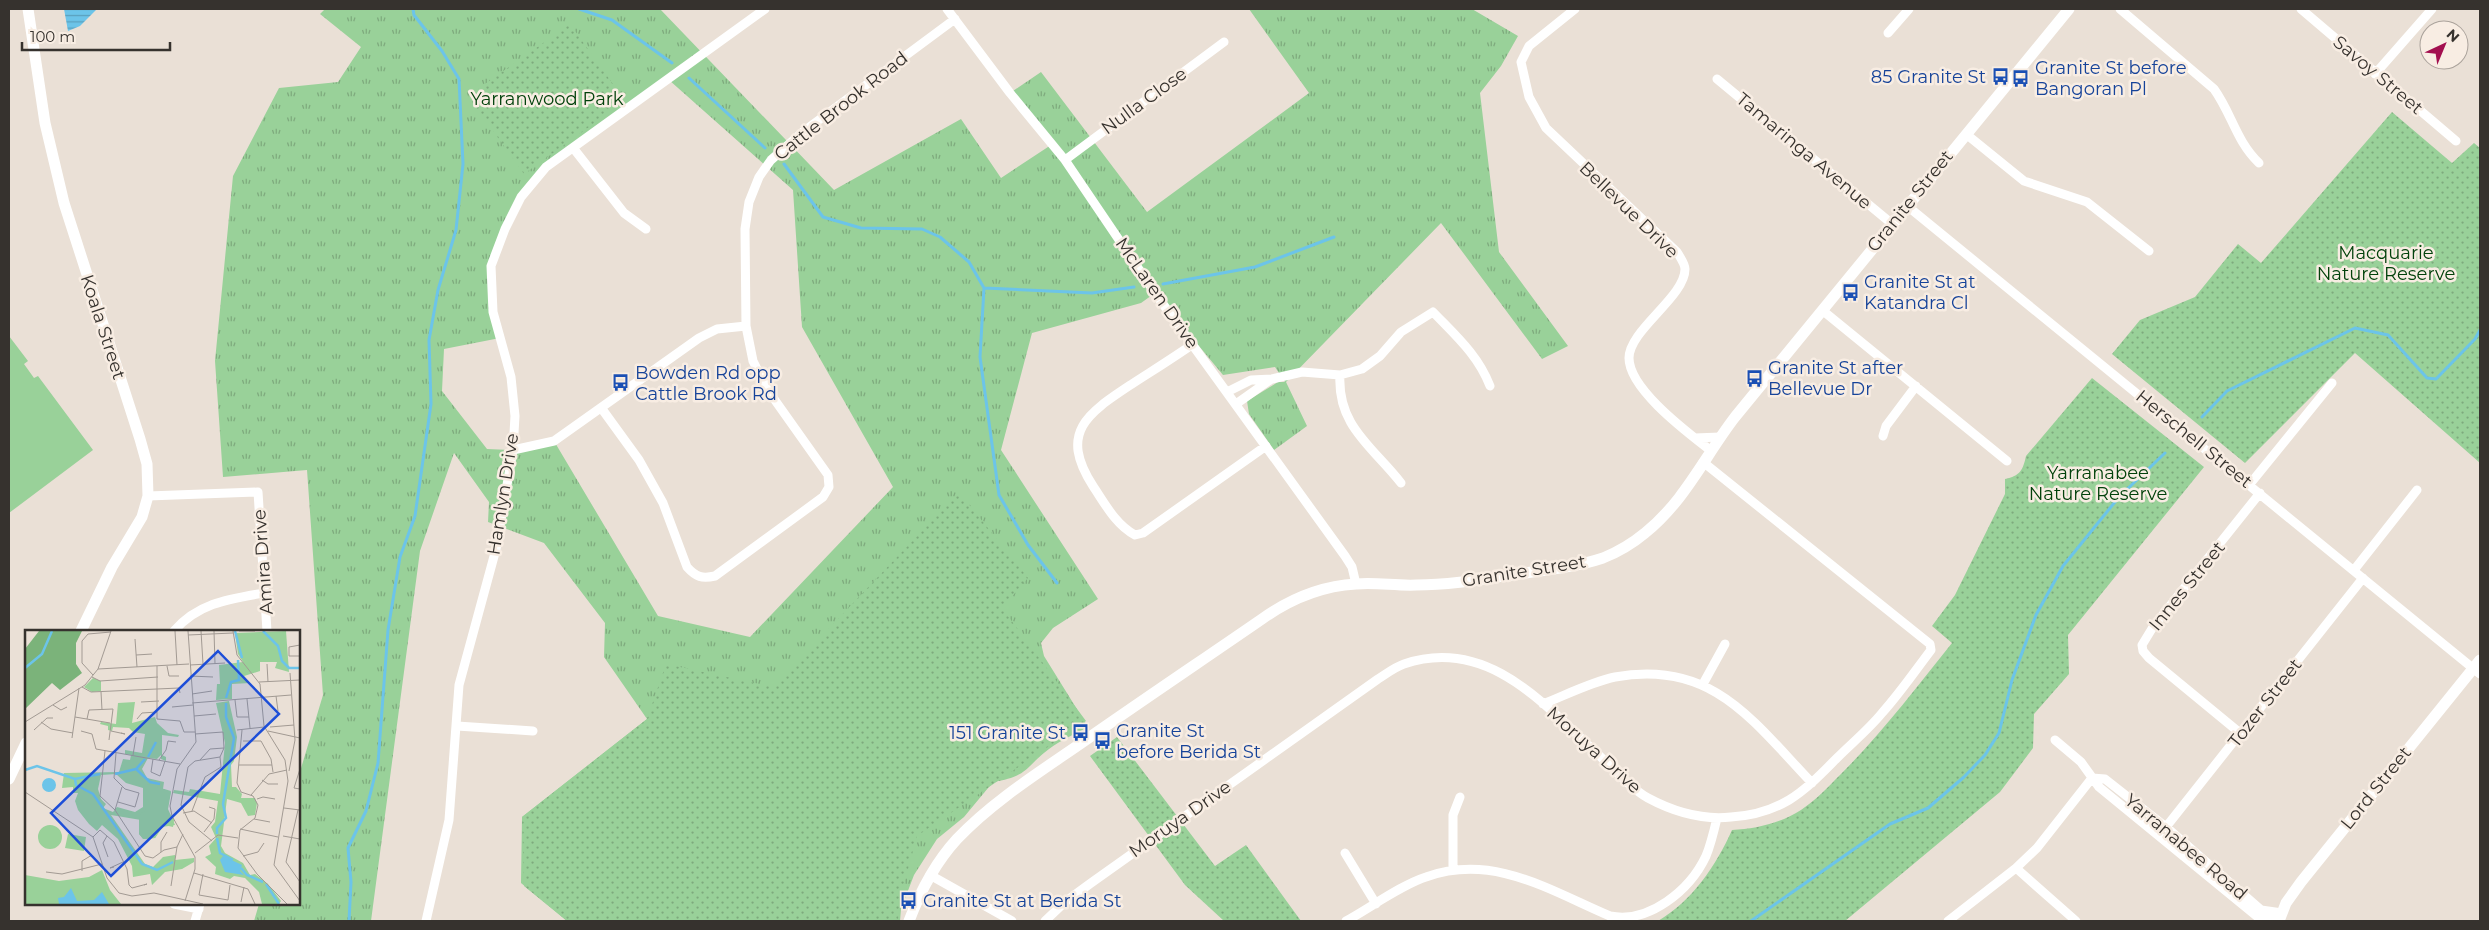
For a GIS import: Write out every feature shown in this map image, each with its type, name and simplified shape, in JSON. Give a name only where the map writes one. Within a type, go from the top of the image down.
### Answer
[{"type":"street","name":"Koala Street","points":[[28,9],[45,123],[64,203],[147,464],[148,496],[142,517],[112,567],[81,630]]},
{"type":"street","name":"Hamlyn Drive","points":[[426,921],[449,820],[459,685],[496,549],[513,450],[515,416],[511,378],[493,312],[491,266],[505,229],[521,197],[546,167],[574,149],[766,9]]},
{"type":"street","name":"McLaren Drive","points":[[947,9],[1065,160],[1227,392],[1346,556],[1352,567],[1356,584]]},
{"type":"street","name":"Bellevue Drive","points":[[1575,9],[1564,12],[1529,46],[1521,62],[1529,97],[1546,128],[1677,252],[1685,268],[1683,281],[1634,343],[1629,359],[1634,374],[1656,404],[1710,450]]},
{"type":"street","points":[[1888,33],[1909,9]]},
{"type":"street","name":"Granite Street","points":[[909,921],[930,875],[955,841],[985,813],[1026,782],[1262,619],[1296,598],[1318,590],[1356,584],[1417,585],[1468,581],[1566,567],[1603,558],[1625,547],[1665,516],[1682,496],[1720,437],[1891,223],[2069,9]]},
{"type":"street","points":[[2120,9],[2214,89],[2246,150],[2259,163]]},
{"type":"street","name":"Savoy Street","points":[[2301,9],[2375,74],[2456,141]]},
{"type":"street","points":[[2375,74],[2432,9]]},
{"type":"street","name":"Cattle Brook Road","points":[[602,409],[639,460],[664,503],[687,567],[695,575],[706,578],[715,576],[823,497],[829,487],[828,475],[766,389],[753,361],[746,326],[745,229],[749,202],[763,172],[771,160],[804,131],[955,19]]},
{"type":"street","name":"Nulla Close","points":[[1065,160],[1224,42]]},
{"type":"street","name":"Tamaringa Avenue","points":[[1717,79],[1891,223]]},
{"type":"street","points":[[1966,134],[2024,181],[2087,202],[2149,251]]},
{"type":"street","points":[[574,149],[624,213],[646,229]]},
{"type":"street","name":"Herschell Street","points":[[1906,205],[2363,578],[2478,667]]},
{"type":"street","points":[[1822,310],[2007,462]]},
{"type":"street","points":[[1227,392],[1251,380],[1272,379],[1302,372],[1340,374],[1362,369],[1372,363],[1401,332],[1434,312],[1471,351],[1483,368],[1490,386]]},
{"type":"street","points":[[513,450],[554,441],[602,409],[700,338],[717,329],[746,326]]},
{"type":"street","points":[[1193,344],[1099,406],[1082,425],[1078,438],[1081,467],[1118,522],[1135,535],[1143,533],[1266,446]]},
{"type":"street","points":[[1340,374],[1339,391],[1346,415],[1363,441],[1389,467],[1401,483]]},
{"type":"street","points":[[1236,404],[1272,379]]},
{"type":"street","points":[[2250,484],[2332,383]]},
{"type":"street","points":[[1883,436],[1886,426],[1916,386]]},
{"type":"street","points":[[1695,438],[1720,437]]},
{"type":"street","name":"Moruya Drive","points":[[1046,921],[1065,902],[1091,883],[1378,679],[1402,664],[1428,658],[1449,657],[1470,660],[1494,669],[1517,682],[1627,782],[1647,797],[1694,816],[1738,817],[1766,810],[1788,801],[1812,783],[1882,714],[1931,650],[1930,644],[1703,462]]},
{"type":"street","points":[[2354,570],[2417,490]]},
{"type":"street","name":"Amira Drive","points":[[148,496],[258,492],[267,630]]},
{"type":"street","name":"Innes Street","points":[[2240,734],[2149,658],[2143,651],[2142,645],[2153,627],[2260,493]]},
{"type":"street","name":"Tozer Street","points":[[2166,827],[2363,578]]},
{"type":"street","points":[[175,630],[190,616],[213,603],[264,593]]},
{"type":"street","points":[[1704,684],[1725,644]]},
{"type":"street","name":"Lord Street","points":[[2278,918],[2301,882],[2478,667]]},
{"type":"street","points":[[1543,704],[1613,678],[1631,675],[1659,674],[1704,684],[1726,697],[1745,713],[1812,783]]},
{"type":"street","points":[[457,726],[533,731]]},
{"type":"street","name":"Yarranabee Road","points":[[2055,740],[2081,762],[2098,787],[2259,918],[2278,918]]},
{"type":"street","points":[[10,771],[25,745]]},
{"type":"street","points":[[1948,921],[2016,868],[2037,848],[2092,778]]},
{"type":"street","name":"Yarranabee Road","points":[[2092,778],[2105,779],[2166,827],[2261,910],[2278,918]]},
{"type":"street","points":[[1453,868],[1454,815],[1460,797]]},
{"type":"street","points":[[1346,921],[1424,877],[1453,868],[1478,868],[1511,874],[1610,916],[1620,919],[1632,917],[1649,912],[1661,905],[1687,884],[1705,857],[1717,818]]},
{"type":"street","points":[[1345,854],[1376,904]]},
{"type":"street","points":[[2016,868],[2076,921]]},
{"type":"street","points":[[930,875],[1012,921]]},
{"type":"street","points":[[186,905],[199,906],[195,921]]},
{"type":"green space","points":[[325,9],[660,9],[834,190],[961,119],[1001,178],[1051,145],[1010,93],[1041,72],[1147,212],[1309,93],[1249,9],[1472,9],[1518,36],[1501,66],[1480,93],[1499,252],[1568,346],[1542,359],[1441,223],[1286,382],[1307,426],[1274,450],[1249,414],[1247,401],[1278,382],[1285,382],[1275,367],[1223,375],[1155,293],[1141,303],[1032,333],[1001,450],[1098,599],[1053,628],[1041,643],[1044,656],[1088,727],[1054,746],[1020,774],[993,782],[964,817],[937,839],[914,875],[901,909],[900,921],[567,921],[521,883],[522,817],[647,719],[604,657],[605,623],[544,543],[488,522],[489,502],[454,453],[420,551],[371,921],[254,921],[259,905],[300,905],[300,772],[323,695],[307,470],[223,477],[215,361],[233,176],[279,88],[338,82],[361,47],[320,14]],"holes":[[[669,80],[793,190],[802,327],[893,487],[750,637],[658,616],[554,441],[513,450],[487,449],[442,391],[444,349],[500,338],[491,266],[521,197],[546,167]]]},
{"type":"green space","name":"Yarranwood Park","points":[[570,24],[625,101],[524,174],[468,96]]},
{"type":"green space","name":"Macquarie Nature Reserve","points":[[2392,112],[2452,163],[2474,143],[2480,148],[2480,463],[2355,353],[2245,463],[2112,354],[2140,320],[2195,297],[2238,244],[2261,263]]},
{"type":"green space","points":[[9,336],[28,361],[24,364],[34,378],[38,376],[93,450],[9,513]]},
{"type":"green space","name":"Yarranabee Nature Reserve","points":[[2092,378],[2204,467],[2068,635],[2069,674],[2034,714],[2033,748],[2000,792],[1845,921],[1658,921],[1682,903],[1702,881],[1711,869],[1732,830],[1759,827],[1777,822],[1793,815],[1812,802],[1870,743],[1925,677],[1952,643],[1932,626],[1955,595],[2005,494],[2005,479],[2020,472],[2026,456]]},
{"type":"green space","points":[[959,492],[1028,578],[1002,608],[1086,721],[917,836],[900,899],[898,921],[567,921],[524,886],[522,817],[647,719],[666,664],[773,687]]},
{"type":"green space","points":[[1117,737],[1215,866],[1246,845],[1301,921],[1224,921],[1185,885],[1090,756]]},
{"type":"water","points":[[64,9],[97,9],[80,26],[68,31]]},
{"type":"waterway","points":[[349,921],[351,882],[348,848],[366,811],[378,763],[388,630],[400,557],[415,516],[431,404],[429,340],[438,290],[456,230],[463,164],[459,79],[442,51],[414,15],[413,9]]},
{"type":"waterway","points":[[579,9],[612,20],[672,63]]},
{"type":"waterway","points":[[689,78],[765,148]]},
{"type":"waterway","points":[[784,164],[823,217],[861,228],[922,229],[940,237],[969,262],[984,288],[1092,293],[1134,287]]},
{"type":"waterway","points":[[1163,284],[1255,267],[1334,237]]},
{"type":"waterway","points":[[984,288],[980,357],[999,495],[1028,545],[1057,583]]},
{"type":"waterway","points":[[2202,417],[2227,391],[2355,328],[2388,335],[2427,378],[2436,379],[2475,339],[2480,330]]},
{"type":"waterway","points":[[1751,921],[1890,824],[1928,808],[1964,777],[1985,755],[1999,733],[2012,680],[2036,615],[2063,566],[2119,497],[2165,453]]},
{"type":"place","name":"85 Granite St","points":[[2000,77]]},
{"type":"place","name":"Granite St before Bangoran Pl","points":[[2021,78]]},
{"type":"place","name":"Granite St at Katandra Cl","points":[[1850,292]]},
{"type":"place","name":"Granite St after Bellevue Dr","points":[[1754,378]]},
{"type":"place","name":"Bowden Rd opp Cattle Brook Rd","points":[[621,383]]},
{"type":"place","name":"151 Granite St","points":[[1080,733]]},
{"type":"place","name":"Granite St before Berida St","points":[[1102,741]]},
{"type":"place","name":"Granite St at Berida St","points":[[909,901]]}]
